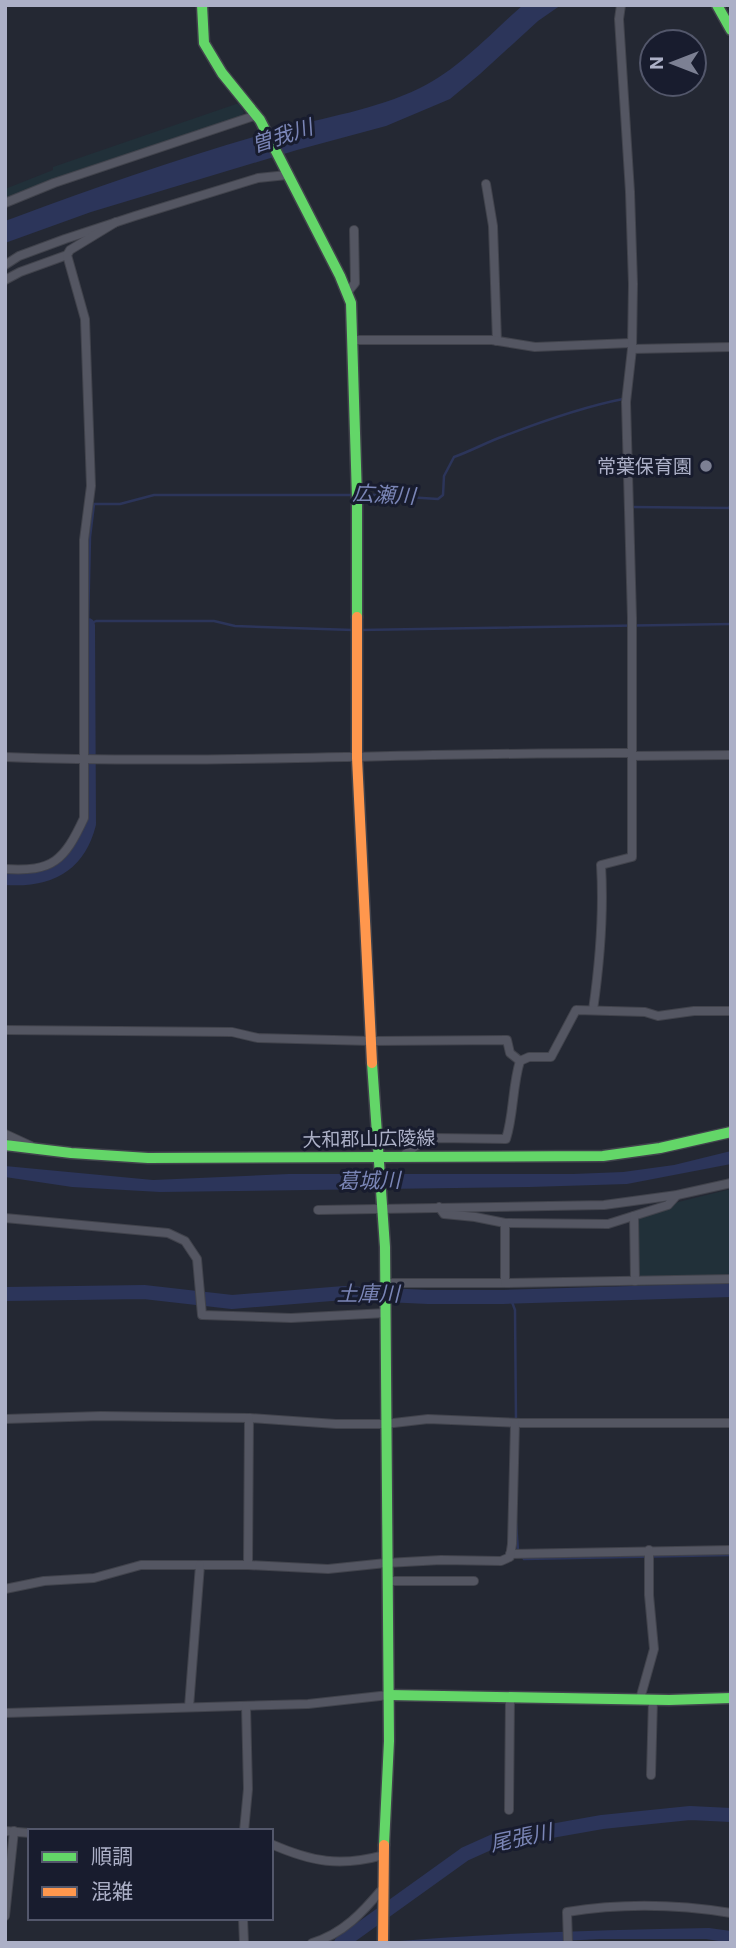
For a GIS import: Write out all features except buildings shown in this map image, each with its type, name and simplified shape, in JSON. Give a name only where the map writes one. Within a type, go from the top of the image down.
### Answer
[{"type":"street","points":[[202,5],[204,43],[222,73],[258,117],[351,303],[357,495],[357,758],[386,1283],[389,1760],[383,1943]]},
{"type":"street","points":[[593,1010],[603,901],[601,865],[632,858],[632,618],[626,399],[633,284],[632,225],[619,19],[621,5]]},
{"type":"street","points":[[717,5],[731,30]]},
{"type":"street","points":[[5,203],[54,183],[258,117]]},
{"type":"street","points":[[5,265],[19,256],[116,222],[258,178],[286,172]]},
{"type":"street","points":[[486,184],[493,226],[497,341]]},
{"type":"street","points":[[5,280],[67,255],[70,250],[116,222]]},
{"type":"street","points":[[347,293],[355,283],[354,230]]},
{"type":"street","points":[[5,869],[30,871],[50,866],[66,849],[84,818],[88,759],[84,540],[91,486],[87,344],[85,319],[67,255]]},
{"type":"street","points":[[353,340],[497,341],[536,347],[731,347]]},
{"type":"street","points":[[5,757],[88,759],[731,755]]},
{"type":"street","points":[[404,1155],[424,1140],[435,1138],[506,1139],[512,1121],[516,1073],[520,1061],[529,1057],[551,1057],[576,1010],[645,1012],[657,1016],[694,1011],[731,1011]]},
{"type":"street","points":[[5,1030],[232,1032],[258,1038],[371,1041],[507,1040],[510,1053],[520,1061]]},
{"type":"street","name":"大和郡山広陵線","points":[[5,1144],[148,1158],[603,1156],[660,1148],[731,1132]]},
{"type":"street","points":[[5,1134],[37,1149]]},
{"type":"street","points":[[318,1210],[604,1205],[729,1186]]},
{"type":"street","points":[[439,1207],[444,1214],[505,1223],[608,1224],[668,1205],[677,1195]]},
{"type":"street","points":[[634,1216],[635,1281]]},
{"type":"street","points":[[5,1218],[168,1233],[185,1241],[197,1259],[202,1315],[247,1318],[386,1313]]},
{"type":"street","points":[[505,1223],[505,1283]]},
{"type":"street","points":[[386,1283],[731,1279]]},
{"type":"street","points":[[5,1419],[100,1416],[250,1418],[336,1424],[385,1424],[428,1419],[518,1423],[731,1423]]},
{"type":"street","points":[[248,1565],[250,1418]]},
{"type":"street","points":[[5,1589],[44,1581],[94,1578],[141,1565],[248,1565],[328,1569],[441,1560],[501,1561],[510,1557],[518,1423]]},
{"type":"street","points":[[640,1699],[654,1649],[649,1595],[649,1550]]},
{"type":"street","points":[[510,1554],[731,1550]]},
{"type":"street","points":[[189,1707],[200,1565]]},
{"type":"street","points":[[387,1581],[474,1581]]},
{"type":"street","points":[[5,1713],[322,1703],[389,1695],[731,1698]]},
{"type":"street","points":[[509,1810],[510,1696]]},
{"type":"street","points":[[651,1775],[653,1699]]},
{"type":"street","points":[[244,1829],[248,1789],[246,1706]]},
{"type":"street","points":[[5,1916],[10,1831],[28,1833]]},
{"type":"street","points":[[273,1845],[317,1861],[362,1861],[384,1855]]},
{"type":"street","points":[[312,1943],[338,1932],[383,1893]]},
{"type":"street","points":[[568,1943],[567,1912],[684,1905],[731,1913]]},
{"type":"street","points":[[243,1920],[244,1943]]},
{"type":"shaded area","points":[[239,103],[244,112],[239,119],[78,170],[5,200],[5,189],[53,170],[53,167]]},
{"type":"shaded area","points":[[731,1189],[731,1282],[634,1286],[630,1214]]},
{"type":"water","name":"曽我川","points":[[523,5],[561,5],[538,21],[450,99],[386,126],[91,212],[5,243],[5,221],[179,160],[403,96],[448,71]]},
{"type":"water","name":"葛城川","points":[[731,1151],[731,1164],[627,1184],[160,1192],[72,1187],[5,1177],[5,1166],[153,1180],[289,1174],[573,1174],[623,1172],[674,1165]]},
{"type":"water","points":[[709,1928],[731,1931],[731,1943],[706,1939],[600,1939],[525,1943],[376,1943],[543,1932]]},
{"type":"waterway","name":"広瀬川","points":[[360,494],[438,499],[443,495],[444,476],[454,457],[548,420],[623,399]]},
{"type":"waterway","name":"広瀬川","points":[[353,495],[154,495],[120,504],[94,504],[90,537],[88,625],[96,621],[214,621],[235,626],[353,630]]},
{"type":"waterway","name":"広瀬川","points":[[632,507],[729,508],[731,504]]},
{"type":"waterway","name":"広瀬川","points":[[360,630],[731,624]]},
{"type":"waterway","name":"広瀬川","points":[[5,878],[35,877],[59,868],[77,851],[89,824],[88,625]]},
{"type":"waterway","name":"土庫川","points":[[5,1294],[144,1292],[232,1302],[344,1293],[503,1297],[731,1290]]},
{"type":"waterway","points":[[503,1297],[512,1302],[515,1310],[516,1422]]},
{"type":"waterway","points":[[516,1523],[518,1551]]},
{"type":"waterway","points":[[522,1556],[524,1559],[731,1555]]},
{"type":"waterway","name":"尾張川","points":[[341,1943],[465,1854],[494,1841],[602,1822],[690,1813],[731,1815]]},
{"type":"traffic: fast","points":[[202,5],[204,43],[222,73],[260,120],[340,276],[351,303],[357,498],[357,617]]},
{"type":"traffic: fast","points":[[717,5],[731,30]]},
{"type":"traffic: fast","points":[[372,1063],[385,1247],[389,1741],[384,1845]]},
{"type":"traffic: fast","points":[[5,1145],[148,1158],[603,1156],[660,1148],[731,1132]]},
{"type":"traffic: fast","points":[[389,1695],[669,1700],[731,1698]]},
{"type":"traffic: slow","points":[[357,617],[357,758],[372,1063]]},
{"type":"traffic: slow","points":[[383,1943],[384,1845]]},
{"type":"place","name":"常葉保育園","points":[[706,466]]}]
